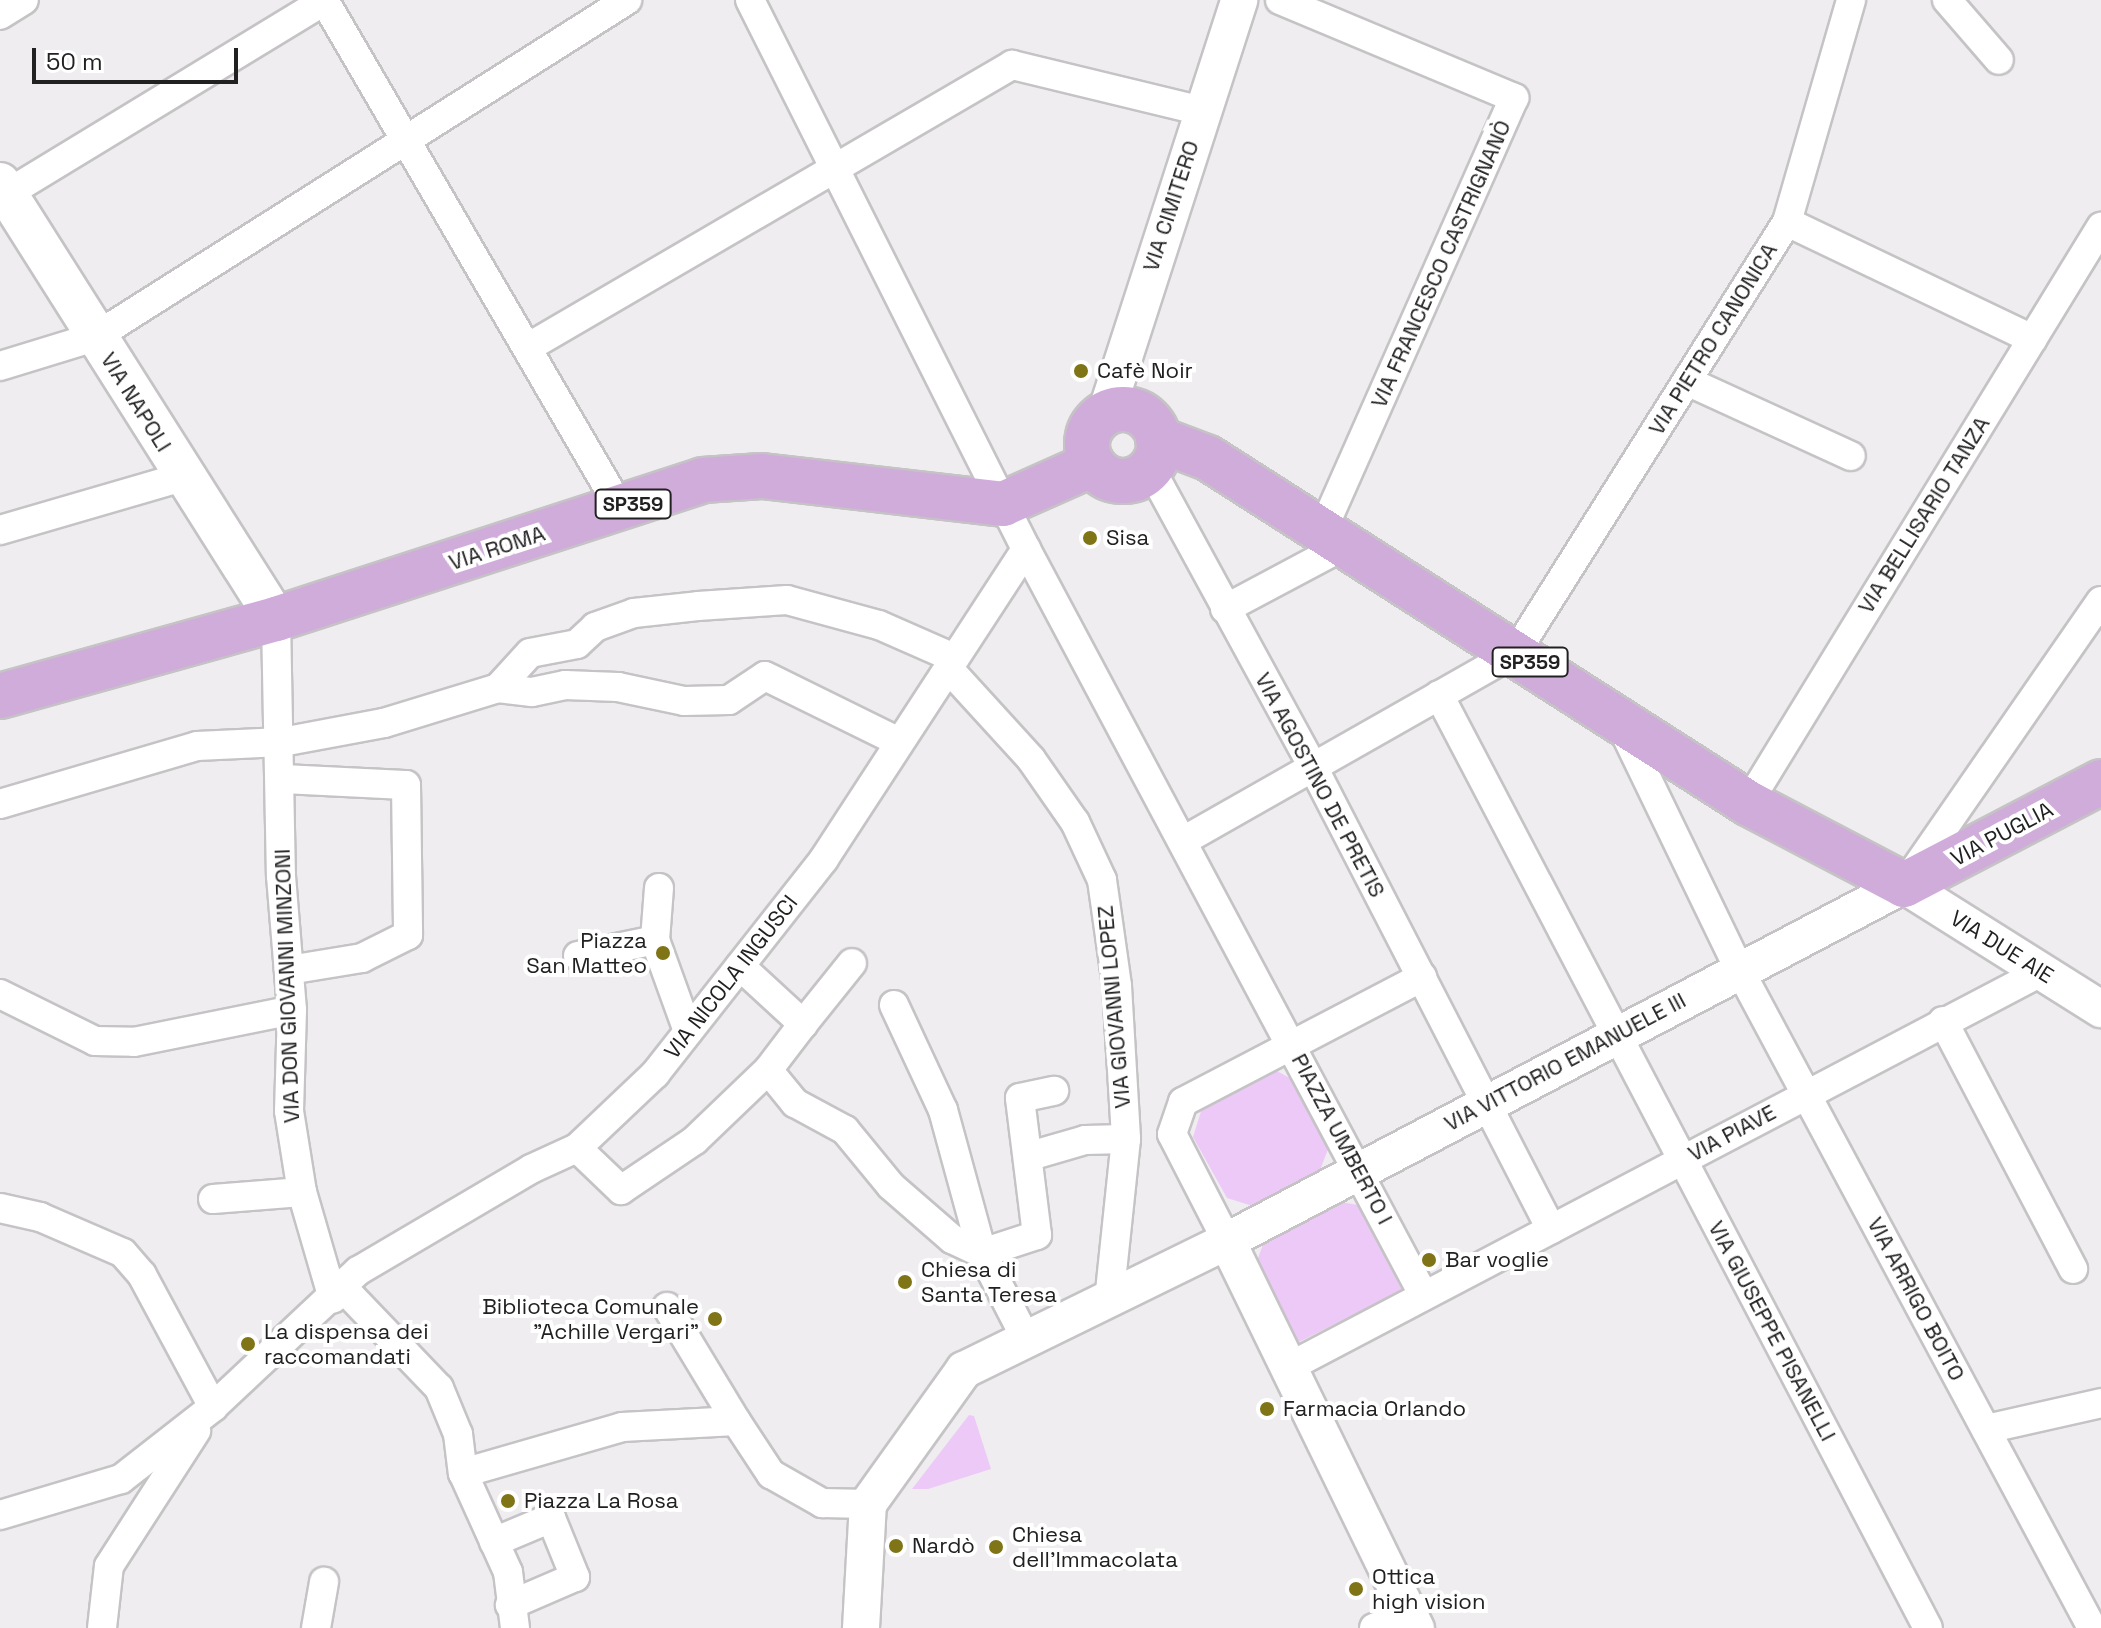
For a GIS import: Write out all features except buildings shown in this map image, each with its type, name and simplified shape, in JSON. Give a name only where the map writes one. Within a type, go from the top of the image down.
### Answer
[{"type":"main road","name":"VIA NAPOLI","points":[[2,192],[276,619]]},
{"type":"main road","points":[[1106,413],[1138,413],[1154,453],[1121,481],[1093,464],[1087,442],[1096,420],[1106,413]]},
{"type":"main road","name":"SP359","points":[[1154,453],[1208,458],[1748,803],[1904,885]]},
{"type":"main road","points":[[1003,504],[1093,464]]},
{"type":"main road","name":"VIA ROMA","points":[[0,696],[276,619],[703,480],[762,476],[1003,504]]},
{"type":"main road","name":"VIA PUGLIA","points":[[1904,885],[2101,782]]},
{"type":"street","points":[[0,15],[24,0]]},
{"type":"street","points":[[2,192],[325,0],[620,508]]},
{"type":"street","points":[[0,366],[95,337],[627,0]]},
{"type":"street","points":[[750,0],[1026,549],[1292,1045],[1422,977]]},
{"type":"street","name":"VIA CIMITERO","points":[[1106,413],[1239,0]]},
{"type":"street","name":"VIA FRANCESCO CASTRIGNANÒ","points":[[1280,0],[1514,98],[1335,537]]},
{"type":"street","name":"VIA PIETRO CANONICA","points":[[1516,652],[1787,222],[1851,0]]},
{"type":"street","points":[[1947,0],[1999,60]]},
{"type":"street","points":[[527,348],[1012,65],[1202,111]]},
{"type":"street","points":[[1787,222],[2032,339]]},
{"type":"street","name":"VIA BELLISARIO TANZA","points":[[1748,803],[2101,227]]},
{"type":"street","points":[[1687,381],[1851,456]]},
{"type":"street","name":"VIA AGOSTINO DE PRETIS","points":[[1154,453],[1225,609],[1313,767],[1551,1229]]},
{"type":"street","points":[[0,530],[183,477]]},
{"type":"street","points":[[1225,609],[1335,537]]},
{"type":"street","name":"VIA NICOLA INGUSCI","points":[[213,1407],[338,1294],[358,1271],[577,1148],[655,1074],[824,859],[1026,549]]},
{"type":"street","points":[[498,688],[530,653],[577,644],[595,627],[634,613],[787,600],[879,625],[951,663]]},
{"type":"street","points":[[1904,885],[2101,601]]},
{"type":"street","name":"VIA DON GIOVANNI MINZONI","points":[[276,619],[292,1010],[289,1111],[302,1192],[338,1294]]},
{"type":"street","points":[[1183,841],[1516,652]]},
{"type":"street","name":"VIA GIOVANNI LOPEZ","points":[[951,663],[1031,759],[1075,822],[1102,880],[1117,986],[1126,1139],[1109,1302]]},
{"type":"street","points":[[0,804],[197,746],[282,742],[384,723],[498,688],[532,692],[565,685],[618,687],[684,701],[729,700],[765,676],[899,742]]},
{"type":"street","name":"VIA GIUSEPPE PISANELLI","points":[[1439,695],[1683,1159],[1916,1624]]},
{"type":"street","name":"VIA ARRIGO BOITO","points":[[1621,723],[1739,969],[2092,1628]]},
{"type":"street","points":[[282,779],[406,785],[408,935],[362,958],[289,970]]},
{"type":"street","name":"VIA VITTORIO EMANUELE III","points":[[868,1504],[964,1370],[1109,1302],[1904,885]]},
{"type":"street","name":"VIA DUE AIE","points":[[1904,885],[2101,1009]]},
{"type":"street","points":[[659,888],[655,940],[688,1031]]},
{"type":"street","points":[[578,956],[655,940]]},
{"type":"street","points":[[577,1148],[621,1190],[695,1140],[768,1070],[852,963]]},
{"type":"street","points":[[740,966],[803,1024]]},
{"type":"street","name":"VIA PIAVE","points":[[1424,1296],[2041,972]]},
{"type":"street","points":[[0,994],[95,1041],[134,1042],[292,1010]]},
{"type":"street","points":[[894,1005],[943,1110],[982,1253],[1026,1339]]},
{"type":"street","points":[[1943,1021],[2073,1269]]},
{"type":"street","name":"PIAZZA UMBERTO I","points":[[1413,1620],[1309,1416],[1227,1241],[1172,1134],[1183,1102],[1292,1045],[1424,1296]]},
{"type":"street","points":[[768,1070],[795,1103],[845,1130],[891,1186],[952,1239],[982,1253],[1037,1235],[1030,1156],[1020,1098],[1054,1091]]},
{"type":"street","points":[[1030,1156],[1085,1140],[1126,1139]]},
{"type":"street","points":[[213,1199],[302,1192]]},
{"type":"street","points":[[0,1208],[40,1217],[123,1253],[142,1275],[213,1407]]},
{"type":"street","points":[[338,1294],[439,1388],[458,1434],[463,1473],[494,1542],[508,1572],[512,1617],[575,1577],[551,1518],[494,1542]]},
{"type":"street","points":[[1287,1368],[1424,1296]]},
{"type":"street","points":[[667,1307],[771,1474],[822,1503],[868,1504],[861,1628]]},
{"type":"street","points":[[1986,1429],[2101,1403]]},
{"type":"street","points":[[0,1515],[121,1479],[213,1407]]},
{"type":"street","points":[[102,1628],[109,1566],[213,1407]]},
{"type":"street","points":[[463,1473],[516,1455],[622,1427],[736,1421]]},
{"type":"street","points":[[316,1628],[324,1582]]},
{"type":"street","points":[[1374,1628],[1413,1620]]},
{"type":"shaded area","points":[[1275,1070],[1299,1083],[1330,1144],[1317,1178],[1259,1208],[1227,1198],[1193,1137],[1203,1105]]},
{"type":"shaded area","points":[[1329,1200],[1358,1205],[1402,1290],[1297,1343],[1257,1261],[1266,1236]]},
{"type":"shaded area","points":[[969,1415],[974,1416],[991,1469],[928,1489],[912,1489]]},
{"type":"place","name":"Cafè Noir","points":[[1081,371]]},
{"type":"place","name":"Sisa","points":[[1090,538]]},
{"type":"place","name":"Piazza San Matteo","points":[[663,953]]},
{"type":"place","name":"Bar voglie","points":[[1429,1260]]},
{"type":"place","name":"Chiesa di Santa Teresa","points":[[905,1282]]},
{"type":"place","name":"Biblioteca Comunale \"Achille Vergari\"","points":[[715,1319]]},
{"type":"place","name":"La dispensa dei raccomandati","points":[[248,1344]]},
{"type":"place","name":"Farmacia Orlando","points":[[1267,1409]]},
{"type":"place","name":"Piazza La Rosa","points":[[508,1501]]},
{"type":"place","name":"Nardò","points":[[896,1546]]},
{"type":"place","name":"Chiesa dell'Immacolata","points":[[996,1547]]},
{"type":"place","name":"Ottica high vision","points":[[1356,1589]]}]
